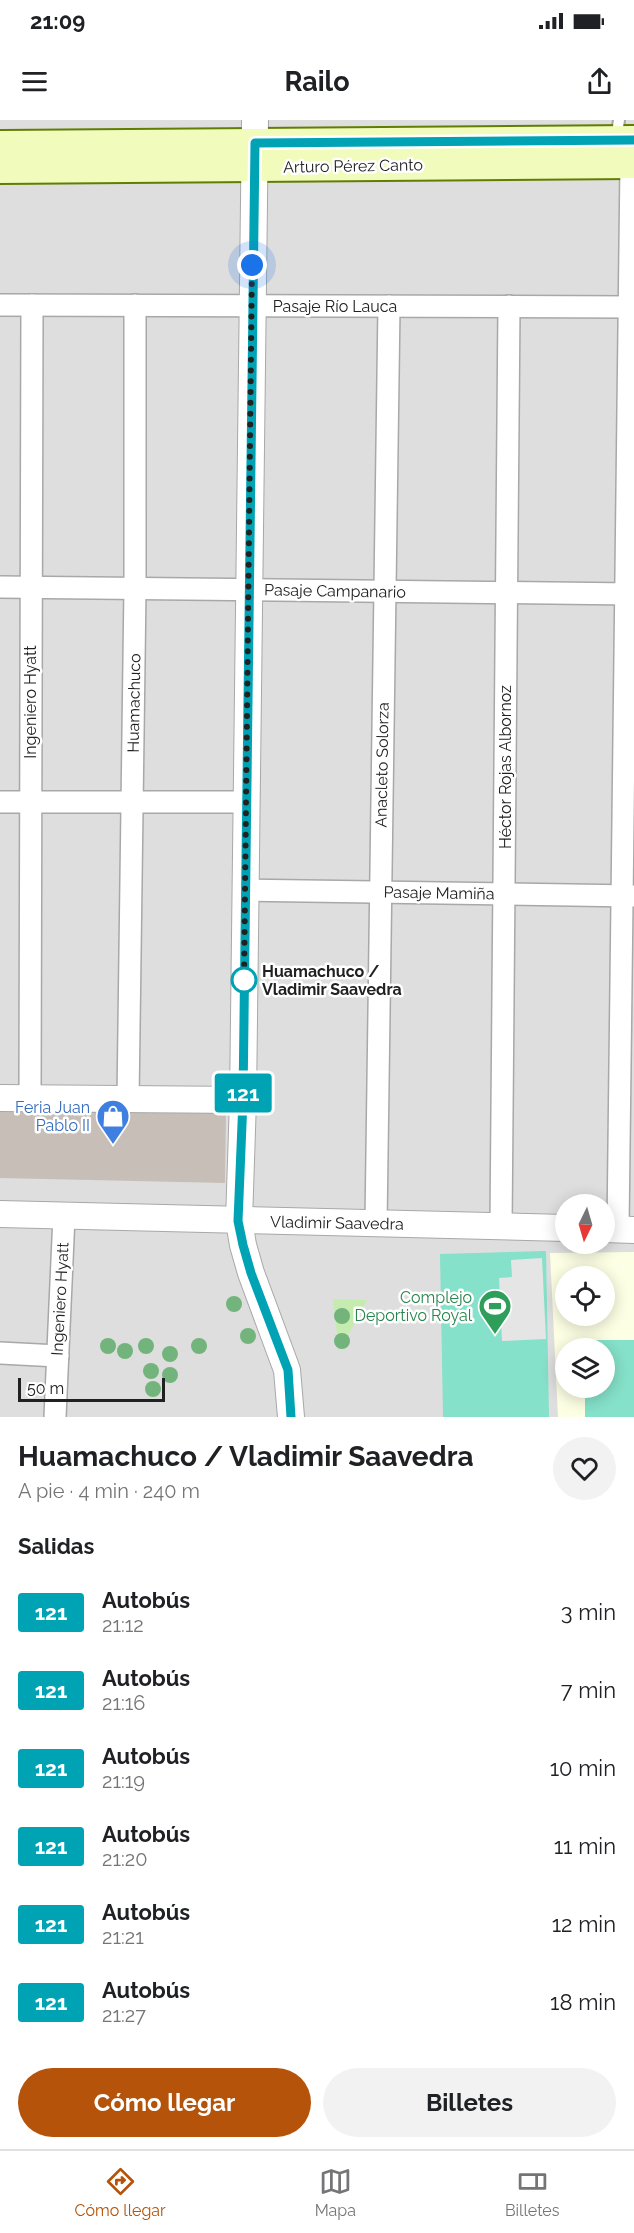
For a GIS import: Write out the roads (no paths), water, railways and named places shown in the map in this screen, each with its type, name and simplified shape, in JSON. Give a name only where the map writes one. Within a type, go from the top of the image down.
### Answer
[{"type":"main road","name":"Arturo Pérez Canto","points":[[0,169],[254,143]]},
{"type":"main road","name":"Arturo Pérez Canto","points":[[0,145],[254,143],[627,146]]},
{"type":"street","points":[[254,143],[243,1100],[238,1221],[251,1273],[288,1370],[291,1417]]},
{"type":"street","points":[[619,1229],[628,895],[631,307],[627,146]]},
{"type":"street","name":"Pasaje Río Lauca","points":[[0,305],[631,307]]},
{"type":"street","name":"Ingeniero Hyatt","points":[[30,1098],[32,305]]},
{"type":"street","name":"Huamachuco","points":[[128,1100],[135,588],[135,306]]},
{"type":"street","name":"Anacleto Solorza","points":[[376,1224],[389,306]]},
{"type":"street","name":"Héctor Rojas Albornoz","points":[[501,1227],[509,306]]},
{"type":"street","name":"Pasaje Campanario","points":[[0,586],[629,594]]},
{"type":"street","points":[[0,802],[246,802]]},
{"type":"street","name":"Pasaje Mamiña","points":[[245,890],[628,895]]},
{"type":"street","points":[[0,1098],[243,1100]]},
{"type":"street","name":"Vladimir Saavedra","points":[[0,1214],[555,1228]]},
{"type":"street","name":"Ingeniero Hyatt","points":[[56,1417],[64,1216]]},
{"type":"street","points":[[0,1353],[58,1356]]},
{"type":"place","name":"Huamachuco / Vladimir Saavedra","points":[[244,980]]},
{"type":"place","name":"Feria Juan Pablo II","points":[[113,1145]]},
{"type":"place","name":"Complejo Deportivo Royal","points":[[495,1335]]}]
